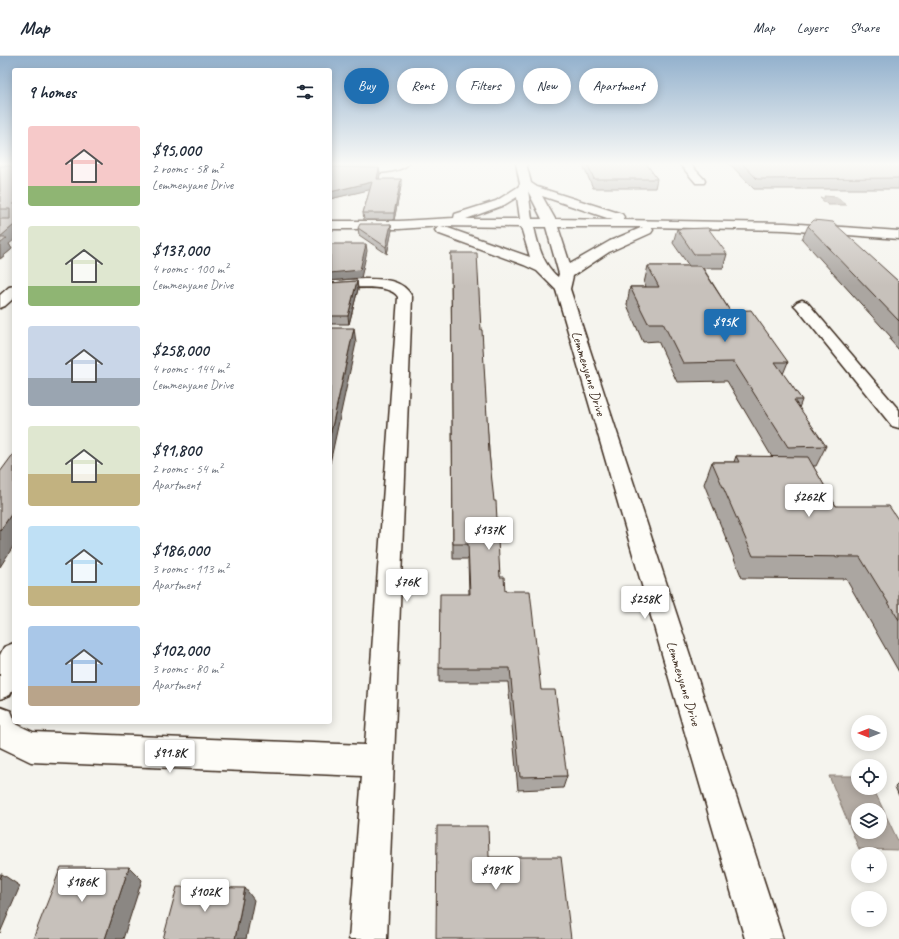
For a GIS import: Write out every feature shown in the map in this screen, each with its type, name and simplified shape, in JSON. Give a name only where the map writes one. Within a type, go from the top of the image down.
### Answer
[{"type":"street","points":[[441,226],[497,204]]},
{"type":"street","points":[[527,204],[528,228],[541,268]]},
{"type":"street","name":"Lemmenyane Drive","points":[[537,204],[552,228],[564,282],[764,939]]},
{"type":"street","points":[[577,204],[644,227]]},
{"type":"street","points":[[332,225],[552,228],[731,224],[899,235]]},
{"type":"street","points":[[441,226],[463,239],[527,260],[564,282],[585,260],[644,227]]},
{"type":"street","points":[[332,285],[387,285],[397,287],[405,297],[380,761],[368,939]]},
{"type":"street","points":[[0,288],[12,289]]},
{"type":"street","points":[[0,303],[12,291]]},
{"type":"street","points":[[802,305],[899,422]]},
{"type":"street","points":[[0,686],[12,659]]},
{"type":"street","points":[[0,721],[5,734],[31,747],[380,761]]},
{"type":"shaded area","points":[[827,204],[847,205],[828,205]]},
{"type":"shaded area","points":[[829,776],[851,776],[851,795],[876,795],[880,803],[851,803],[851,830]]},
{"type":"shaded area","points":[[887,818],[899,843],[899,850],[887,850],[887,847],[858,847],[855,839],[887,839]]},
{"type":"building","points":[[0,204],[12,204],[12,227],[0,237],[0,219],[10,219],[10,209],[0,209]]},
{"type":"building","points":[[366,204],[396,204],[394,213],[363,213]]},
{"type":"building","points":[[814,220],[833,222],[899,282],[899,321],[808,226]]},
{"type":"building","points":[[360,224],[391,224],[386,247],[358,228]]},
{"type":"building","points":[[708,228],[727,254],[694,254],[677,229]]},
{"type":"building","points":[[0,238],[7,238],[0,244]]},
{"type":"building","points":[[332,244],[366,244],[360,270],[332,273]]},
{"type":"building","points":[[451,253],[477,253],[489,452],[494,501],[496,501],[500,577],[504,577],[505,591],[530,591],[541,690],[555,690],[567,776],[520,777],[510,668],[439,668],[440,594],[470,594],[468,544],[453,544]]},
{"type":"building","points":[[648,266],[701,266],[730,311],[751,310],[788,362],[775,362],[802,400],[794,400],[826,446],[788,447],[734,362],[683,363],[663,323],[648,323],[630,287],[659,287]]},
{"type":"building","points":[[357,281],[348,316],[332,316],[332,283]]},
{"type":"building","points":[[332,328],[354,328],[332,427]]},
{"type":"building","points":[[12,456],[12,513],[0,531],[0,472]]},
{"type":"building","points":[[736,456],[808,457],[836,506],[889,506],[899,521],[899,620],[860,557],[753,556],[712,462],[739,462]]},
{"type":"building","points":[[437,826],[488,826],[489,857],[561,857],[571,939],[436,939]]},
{"type":"building","points":[[61,867],[129,867],[105,939],[33,939]]},
{"type":"building","points":[[177,887],[245,888],[235,939],[163,939]]}]
